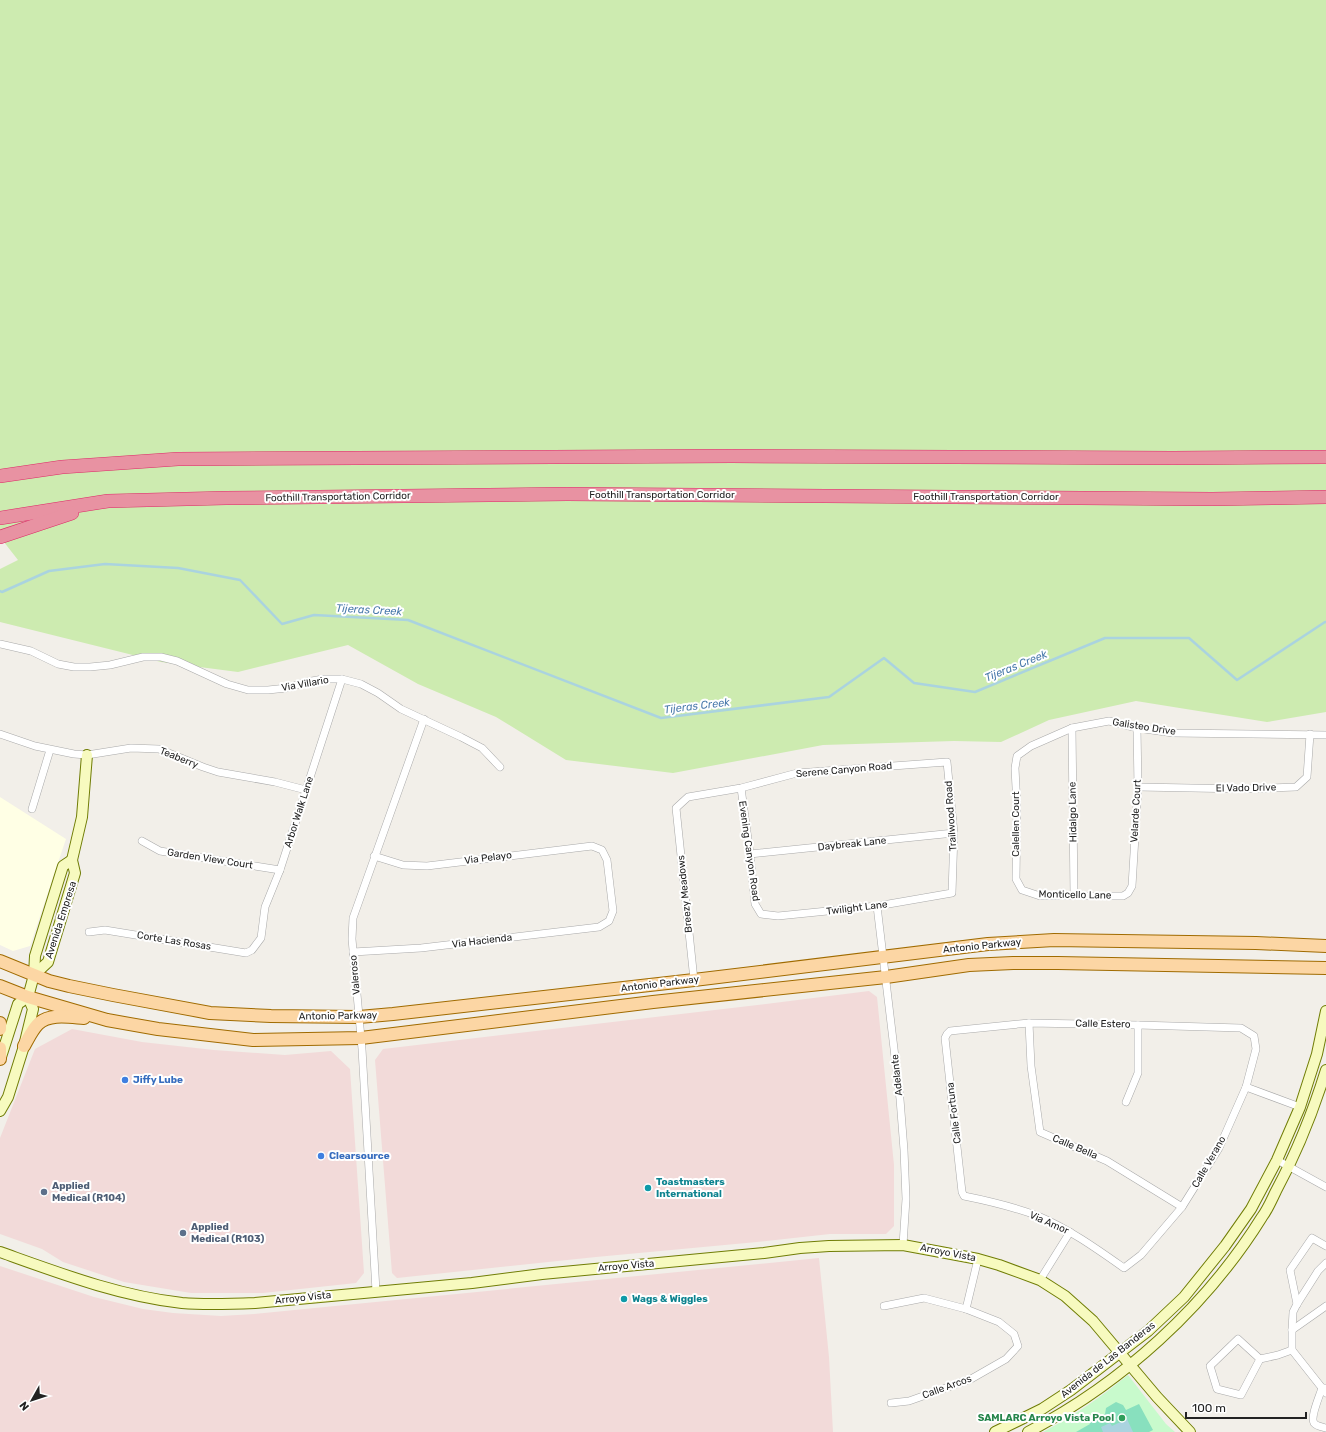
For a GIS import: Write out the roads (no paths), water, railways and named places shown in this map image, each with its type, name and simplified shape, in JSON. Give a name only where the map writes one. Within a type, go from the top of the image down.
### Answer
[{"type":"highway","points":[[0,476],[62,467],[178,459],[732,456],[1165,458],[1326,457]]},
{"type":"highway","name":"Foothill Transportation Corridor","points":[[0,518],[108,502],[226,498],[559,494],[1212,499],[1326,497]]},
{"type":"highway","points":[[4,536],[108,502]]},
{"type":"main road","name":"Avenida Empresa","points":[[34,975],[48,962],[76,873],[72,860],[82,817],[87,755]]},
{"type":"main road","name":"Avenida Empresa","points":[[0,1111],[8,1097],[24,1046],[33,1009],[28,997],[34,975],[35,956],[63,866],[72,860]]},
{"type":"main road","name":"Antonio Parkway","points":[[0,961],[34,975],[69,986],[210,1013],[271,1016],[359,1017],[694,980],[988,944],[1054,940],[1248,943],[1326,946]]},
{"type":"main road","name":"Antonio Parkway","points":[[0,986],[28,997],[107,1020],[253,1040],[361,1038],[653,1002],[886,977],[969,965],[1013,963],[1170,964],[1326,968]]},
{"type":"main road","name":"Avenida Empresa","points":[[0,1060],[18,1004],[28,997]]},
{"type":"main road","name":"Avenida de Las Banderas","points":[[995,1432],[1042,1409],[1071,1390],[1121,1353],[1148,1331],[1184,1297],[1225,1246],[1251,1209],[1277,1160],[1300,1107],[1317,1054],[1326,1011]]},
{"type":"main road","points":[[24,1046],[38,1024],[52,1017],[62,1016],[107,1020]]},
{"type":"main road","points":[[0,1023],[0,1029]]},
{"type":"main road","points":[[0,1048],[0,1060]]},
{"type":"main road","name":"Avenida de Las Banderas","points":[[1028,1432],[1079,1402],[1158,1342],[1194,1306],[1236,1255],[1263,1217],[1289,1167],[1314,1109],[1326,1070]]},
{"type":"main road","name":"Arroyo Vista","points":[[0,1252],[91,1284],[140,1295],[183,1303],[255,1303],[472,1283],[542,1274],[764,1253],[800,1248],[855,1245],[903,1245],[978,1259],[999,1265],[1040,1280],[1065,1296],[1094,1321],[1157,1397],[1190,1432]]},
{"type":"street","name":"Via Villario","points":[[0,644],[31,651],[58,664],[74,667],[104,666],[143,657],[161,657],[177,661],[227,684],[248,690],[287,688],[306,682],[323,679],[342,679],[361,684],[378,693],[401,709],[482,748],[500,767]]},
{"type":"street","name":"Arbor Walk Lane","points":[[257,946],[261,938],[265,907],[280,870],[342,679]]},
{"type":"street","name":"Valeroso","points":[[376,1291],[361,1038],[352,938],[353,918],[424,719]]},
{"type":"street","name":"Galisteo Drive","points":[[1017,756],[1031,746],[1072,728],[1109,721],[1137,728],[1173,733],[1326,735]]},
{"type":"street","name":"Hidalgo Lane","points":[[1072,728],[1074,895]]},
{"type":"street","name":"Velarde Court","points":[[1128,893],[1132,886],[1138,787],[1137,728]]},
{"type":"street","name":"Teaberry","points":[[0,734],[11,739],[50,750],[74,754],[87,755],[131,748],[159,749],[218,772],[275,782],[306,790]]},
{"type":"street","name":"El Vado Drive","points":[[1138,787],[1245,789],[1296,787],[1306,777],[1310,734]]},
{"type":"street","points":[[32,809],[50,750]]},
{"type":"street","name":"Calellen Court","points":[[1017,756],[1015,768],[1017,807],[1016,879],[1022,890]]},
{"type":"street","name":"Serene Canyon Road","points":[[676,808],[688,797],[740,788],[797,773],[947,762]]},
{"type":"street","name":"Trailwood Road","points":[[947,762],[954,833],[952,893]]},
{"type":"street","name":"Evening Canyon Road","points":[[740,788],[750,854],[755,904],[761,914]]},
{"type":"street","name":"Breezy Meadows","points":[[676,808],[694,980]]},
{"type":"street","name":"Daybreak Lane","points":[[750,854],[954,833]]},
{"type":"street","name":"Garden View Court","points":[[142,841],[160,851],[280,870]]},
{"type":"street","name":"Via Pelayo","points":[[374,856],[403,865],[427,866],[592,846],[602,850],[607,860],[613,912],[609,921]]},
{"type":"street","name":"Monticello Lane","points":[[1022,890],[1040,896],[1123,896],[1128,893]]},
{"type":"street","name":"Twilight Lane","points":[[761,914],[778,916],[877,906],[952,893]]},
{"type":"street","name":"Adelante","points":[[877,906],[904,1150],[906,1199],[903,1245]]},
{"type":"street","name":"Via Hacienda","points":[[354,952],[421,948],[584,929],[600,927],[609,921]]},
{"type":"street","name":"Corte Las Rosas","points":[[89,932],[105,930],[246,953],[257,946]]},
{"type":"street","name":"Calle Estero","points":[[950,1032],[1029,1023],[1138,1024],[1241,1028],[1254,1036]]},
{"type":"street","name":"Calle Bella","points":[[1029,1023],[1031,1066],[1040,1132],[1107,1161],[1182,1207]]},
{"type":"street","points":[[1126,1102],[1138,1073],[1138,1024]]},
{"type":"street","name":"Calle Fortuna","points":[[950,1032],[947,1034],[946,1045],[961,1187],[964,1196]]},
{"type":"street","name":"Calle Verano","points":[[1124,1268],[1141,1255],[1182,1207],[1219,1148],[1246,1087],[1256,1049],[1254,1036]]},
{"type":"street","points":[[1246,1087],[1300,1107]]},
{"type":"street","points":[[1277,1160],[1326,1188]]},
{"type":"street","name":"Via Amor","points":[[964,1196],[1002,1204],[1039,1216],[1098,1249],[1124,1268]]},
{"type":"street","points":[[1040,1280],[1070,1232]]},
{"type":"street","points":[[1297,1304],[1290,1270],[1312,1238],[1326,1246]]},
{"type":"street","points":[[884,1306],[924,1298],[966,1309],[978,1259]]},
{"type":"street","points":[[1326,1263],[1318,1271],[1297,1304],[1293,1312],[1292,1330],[1292,1350],[1325,1389],[1313,1416],[1313,1422],[1316,1425],[1326,1428]]},
{"type":"street","points":[[1292,1330],[1326,1306]]},
{"type":"street","name":"Calle Arcos","points":[[890,1403],[909,1401],[971,1379],[1006,1360],[1018,1346],[1014,1334],[999,1322],[966,1309]]},
{"type":"street","points":[[1260,1359],[1238,1339],[1210,1366],[1217,1389],[1241,1395],[1260,1359],[1292,1350]]},
{"type":"water","points":[[1127,1419],[1133,1432],[1103,1432],[1101,1427],[1110,1423],[1112,1426]]},
{"type":"waterway","name":"Tijeras Creek","points":[[0,591],[2,592],[49,571],[105,564],[178,568],[240,580],[282,624],[314,615],[408,620],[661,718],[829,697],[884,658],[914,683],[975,692],[1105,638],[1189,638],[1237,680],[1326,622]]},
{"type":"place","name":"Jiffy Lube","points":[[125,1080]]},
{"type":"place","name":"Clearsource","points":[[321,1156]]},
{"type":"place","name":"Toastmasters International","points":[[648,1188]]},
{"type":"place","name":"Applied Medical (R104)","points":[[44,1192]]},
{"type":"place","name":"Applied Medical (R103)","points":[[183,1233]]},
{"type":"place","name":"Wags & Wiggles","points":[[624,1299]]},
{"type":"place","name":"SAMLARC Arroyo Vista Pool","points":[[1122,1418]]}]
